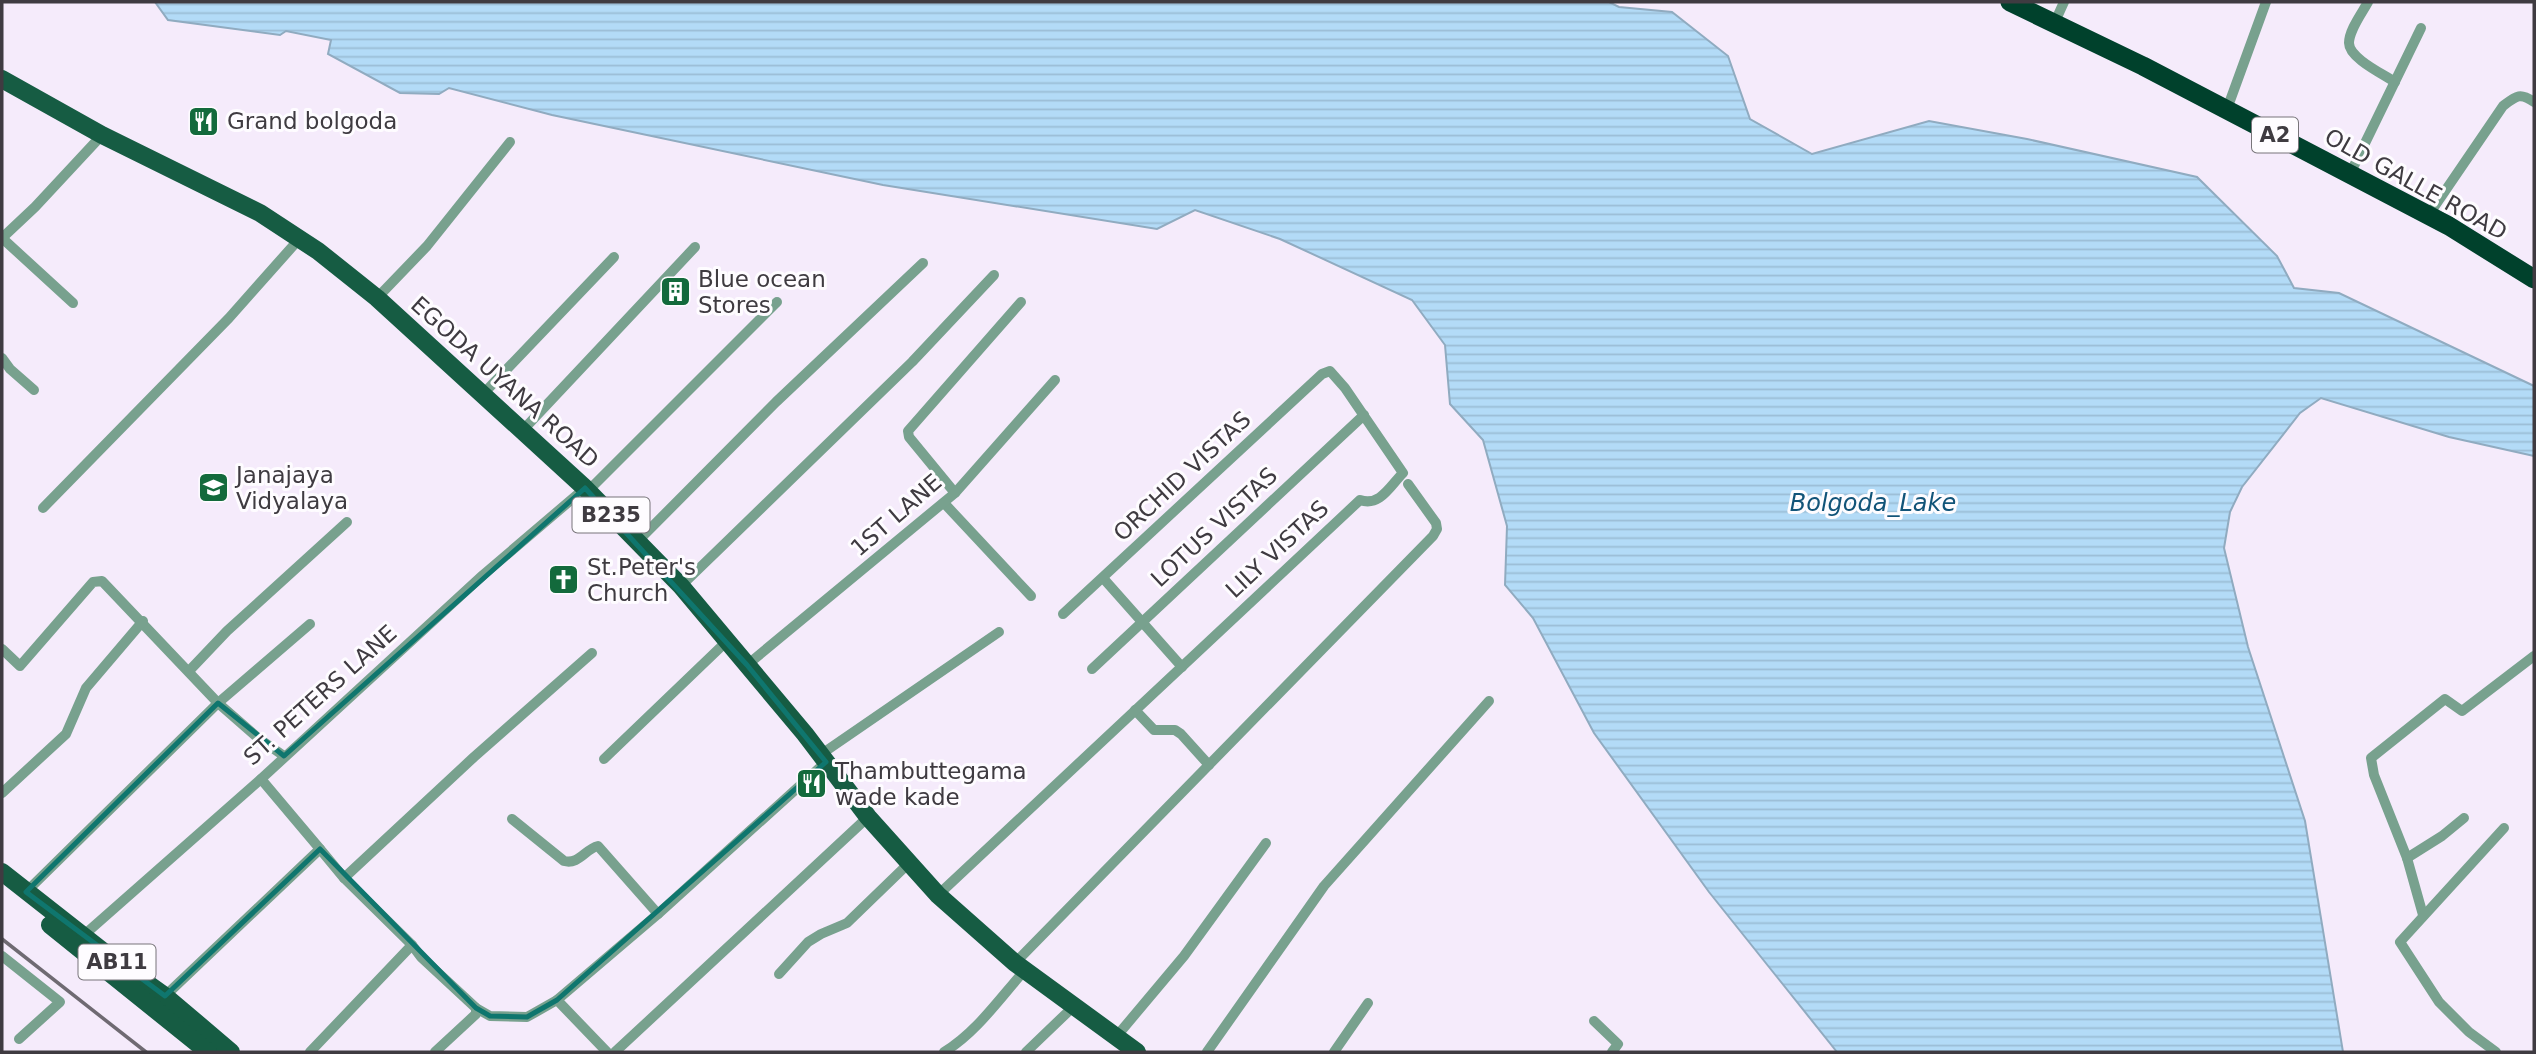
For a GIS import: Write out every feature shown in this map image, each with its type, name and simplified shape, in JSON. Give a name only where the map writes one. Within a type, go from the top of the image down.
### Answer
[{"type":"highway","name":"OLD GALLE ROAD","points":[[2014,3],[2143,66],[2350,174],[2428,216],[2534,279]]},
{"type":"main road","name":"EGODA UYANA ROAD","points":[[2,79],[102,135],[260,213],[300,238],[377,298],[586,489],[681,586],[868,817],[938,895],[1020,966],[1137,1052]]},
{"type":"main road","name":"AB11","points":[[2,872],[164,996],[231,1052]]},
{"type":"main road","name":"AB11","points":[[2,885],[208,1052]]},
{"type":"street","points":[[2054,24],[2064,2]]},
{"type":"street","points":[[2227,109],[2266,2]]},
{"type":"street","points":[[2368,2],[2349,40],[2350,49],[2395,82]]},
{"type":"street","points":[[2350,174],[2421,27]]},
{"type":"street","points":[[2428,216],[2503,106],[2515,97],[2526,96],[2534,102]]},
{"type":"street","points":[[73,303],[2,238],[102,135]]},
{"type":"street","points":[[377,298],[427,246],[510,142]]},
{"type":"street","points":[[43,508],[229,318],[300,238]]},
{"type":"street","points":[[523,430],[695,247]]},
{"type":"street","points":[[484,393],[614,257]]},
{"type":"street","points":[[637,542],[776,402],[923,263]]},
{"type":"street","points":[[681,586],[912,362],[994,275]]},
{"type":"street","name":"ST. PETERS LANE","points":[[84,936],[261,779],[483,575],[586,489],[777,302]]},
{"type":"street","points":[[955,493],[909,437],[908,431],[1021,302]]},
{"type":"street","points":[[2,358],[10,369],[34,390]]},
{"type":"street","name":"ORCHID VISTAS","points":[[1063,614],[1322,374],[1330,371],[1364,415]]},
{"type":"street","name":"1ST LANE","points":[[747,665],[955,493],[1055,380]]},
{"type":"street","points":[[944,1052],[954,1046],[986,1015],[1020,966],[1209,765],[1433,536],[1437,529],[1436,523],[1364,415]]},
{"type":"street","name":"LOTUS VISTAS","points":[[1092,669],[1364,415]]},
{"type":"street","name":"LILY VISTAS","points":[[938,895],[1360,500],[1369,503],[1376,501],[1405,479]]},
{"type":"street","points":[[944,503],[1031,596]]},
{"type":"street","points":[[189,671],[227,631],[346,522]]},
{"type":"street","points":[[1103,578],[1182,667]]},
{"type":"street","points":[[2,649],[20,666],[93,582],[102,581],[219,703],[258,738],[284,756]]},
{"type":"street","points":[[2,793],[66,734],[86,688],[143,621]]},
{"type":"street","points":[[26,892],[219,703],[310,624]]},
{"type":"street","points":[[261,779],[344,878],[421,957],[476,1008],[490,1016],[527,1017],[557,1000],[658,914],[823,759],[999,632]]},
{"type":"street","points":[[604,759],[727,640]]},
{"type":"street","points":[[344,878],[474,757],[592,653]]},
{"type":"street","points":[[2423,915],[2407,858],[2374,775],[2371,758],[2445,699],[2462,711],[2534,656]]},
{"type":"street","points":[[1207,1052],[1324,886],[1489,701]]},
{"type":"street","points":[[1135,710],[1154,730],[1169,730],[1181,734],[1209,765]]},
{"type":"street","points":[[615,1052],[868,817]]},
{"type":"street","points":[[2407,858],[2464,818]]},
{"type":"street","points":[[512,819],[569,862],[598,846],[658,914]]},
{"type":"street","points":[[2496,1052],[2469,1032],[2439,1002],[2400,942],[2504,828]]},
{"type":"street","points":[[1116,1037],[1184,956],[1266,843]]},
{"type":"street","points":[[164,996],[320,849]]},
{"type":"street","points":[[779,974],[808,942],[847,923],[908,864]]},
{"type":"street","points":[[310,1052],[412,945]]},
{"type":"street","points":[[2,956],[60,1002],[19,1039]]},
{"type":"street","points":[[557,1000],[607,1052]]},
{"type":"street","points":[[1334,1052],[1368,1003]]},
{"type":"street","points":[[1027,1052],[1073,1007]]},
{"type":"street","points":[[435,1052],[476,1014],[476,1008]]},
{"type":"street","points":[[1594,1021],[1618,1044],[1612,1052]]},
{"type":"highlighted area","points":[[585,488],[747,665],[826,762],[557,1000],[527,1017],[490,1016],[476,1008],[320,849],[165,996],[26,892],[218,703],[284,756]]},
{"type":"water","name":"Bolgoda_Lake","points":[[155,2],[1609,2],[1619,7],[1672,12],[1728,56],[1750,119],[1812,154],[1929,121],[2027,139],[2197,177],[2277,256],[2294,288],[2339,293],[2534,386],[2534,456],[2449,437],[2321,398],[2300,413],[2242,487],[2230,512],[2224,548],[2248,647],[2305,821],[2343,1052],[1837,1052],[1709,892],[1594,733],[1533,618],[1505,585],[1507,526],[1483,440],[1450,404],[1445,345],[1412,300],[1280,239],[1195,210],[1157,229],[883,185],[552,115],[449,88],[439,94],[400,93],[328,54],[331,40],[286,31],[280,35],[168,20]]},
{"type":"railway","points":[[2,939],[146,1052]]},
{"type":"place","name":"Grand bolgoda","points":[[204,121]]},
{"type":"place","name":"Blue ocean Stores","points":[[675,292]]},
{"type":"place","name":"Janajaya Vidyalaya","points":[[213,488]]},
{"type":"place","name":"St.Peter's Church","points":[[564,580]]},
{"type":"place","name":"Thambuttegama wade kade","points":[[812,784]]}]
